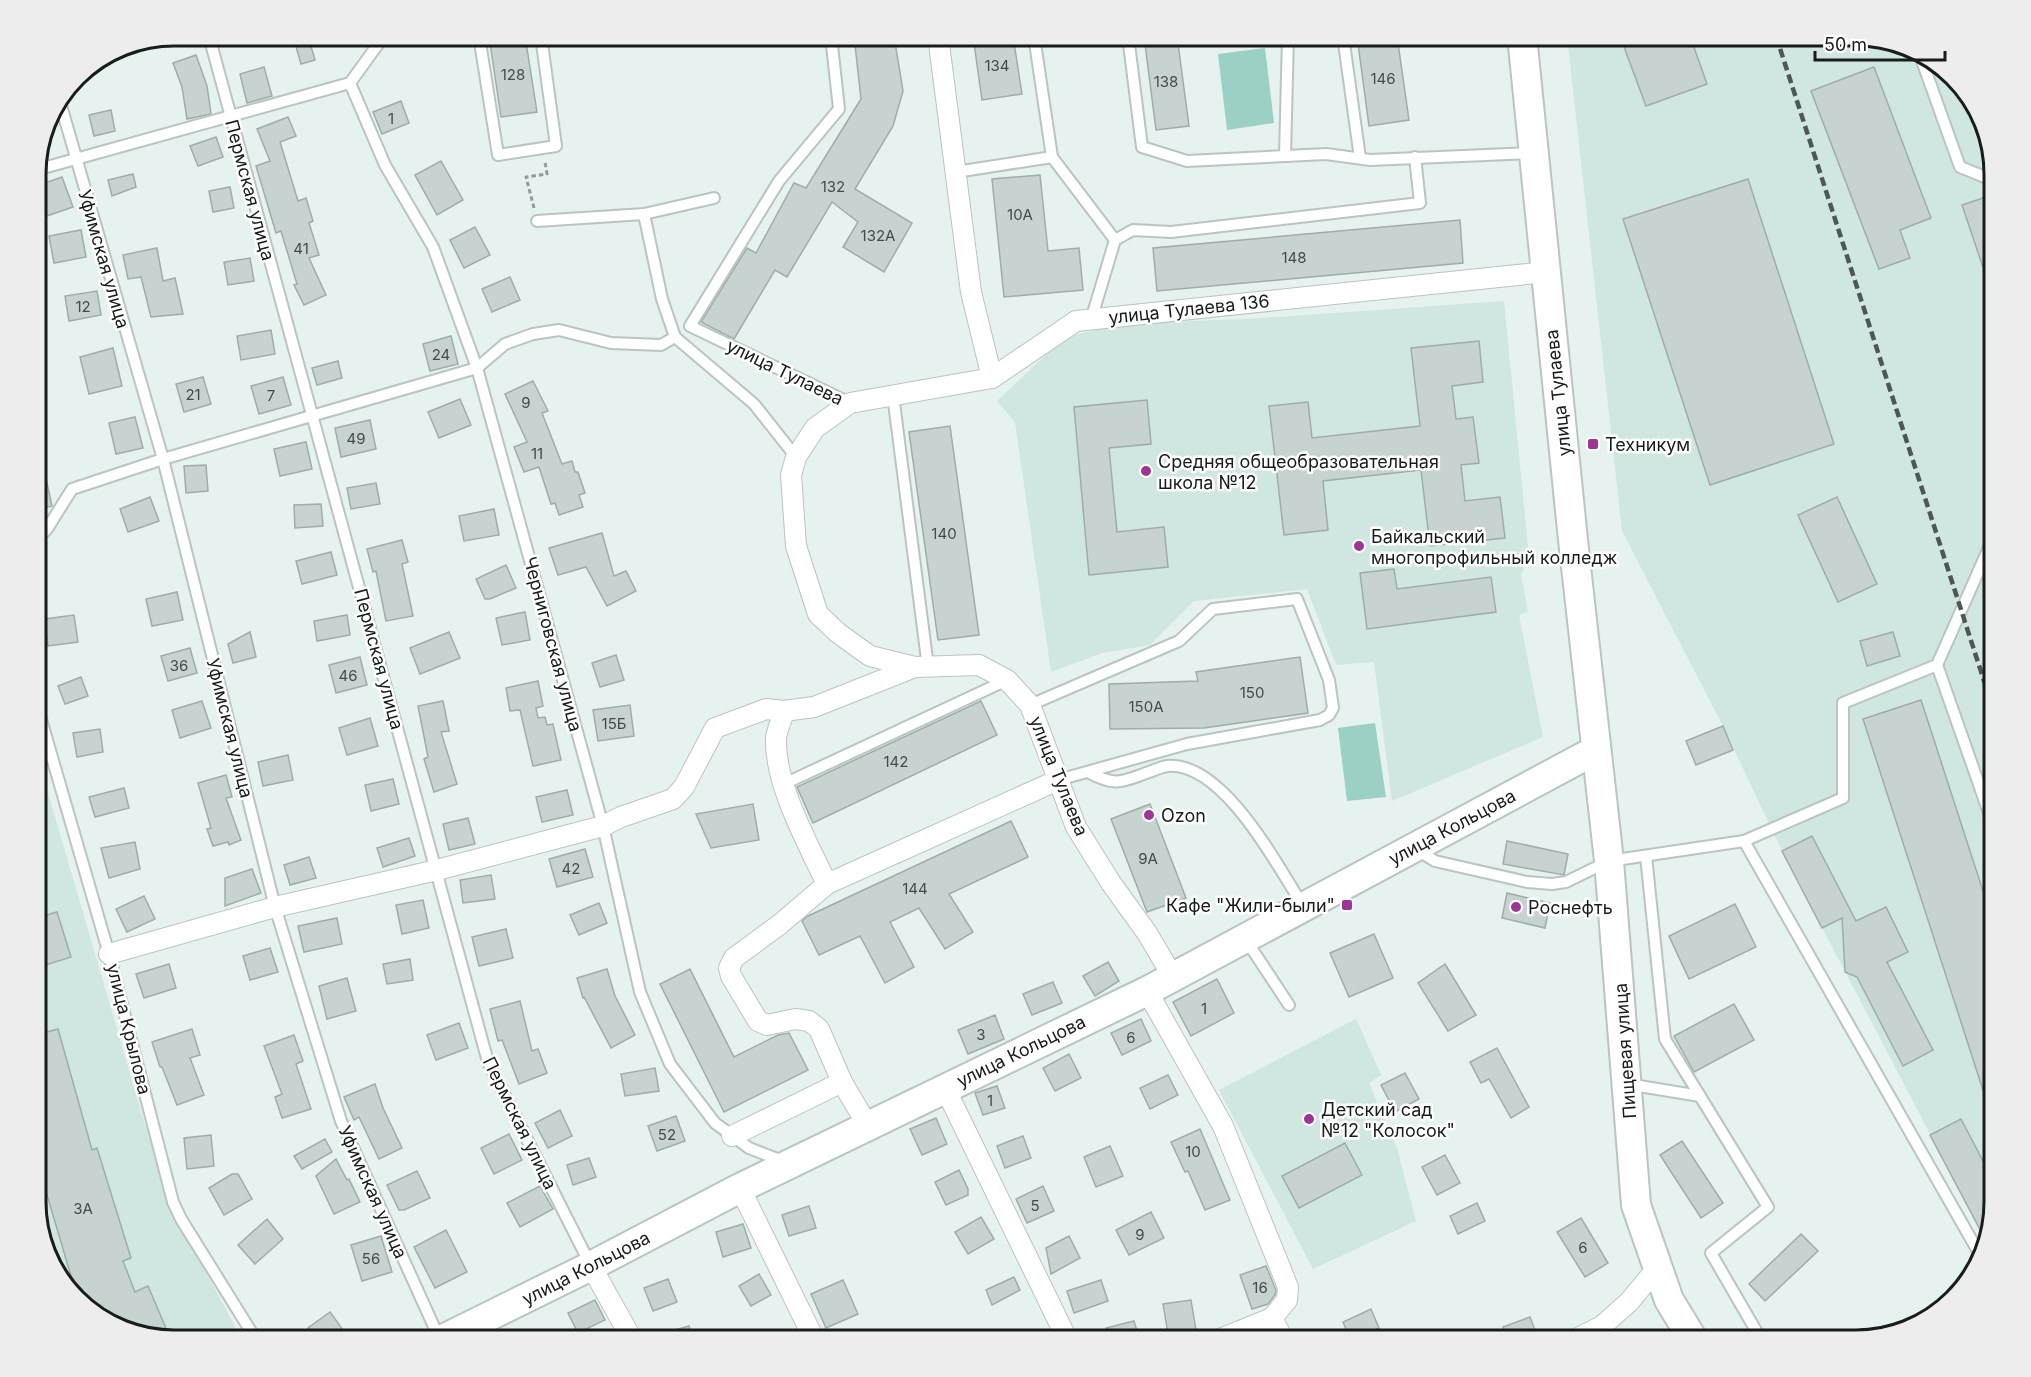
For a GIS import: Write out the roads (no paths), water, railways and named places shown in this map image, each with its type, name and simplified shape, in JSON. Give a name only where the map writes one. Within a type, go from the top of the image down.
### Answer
[{"type":"main road","name":"улица Тулаева","points":[[1523,46],[1596,750]]},
{"type":"main road","name":"улица Кольцова","points":[[461,1330],[591,1266],[740,1188],[1147,991],[1596,750]]},
{"type":"main road","name":"Пищевая улица","points":[[1596,750],[1609,861],[1636,1205],[1669,1300],[1687,1330]]},
{"type":"street","points":[[939,47],[971,292],[992,378]]},
{"type":"street","name":"улица Тулаева 136","points":[[850,403],[992,378],[1076,321],[1546,272]]},
{"type":"street","name":"улица Тулаева","points":[[850,403],[815,428],[796,457],[791,475],[796,546],[818,614],[838,633],[870,656],[922,667],[979,665],[1007,681],[1030,705],[1076,827],[1111,883],[1147,933],[1173,977]]},
{"type":"street","points":[[109,954],[275,907],[437,870],[603,826],[621,817],[673,799],[684,787],[714,728],[766,709],[784,711],[814,707],[922,667]]},
{"type":"street","points":[[784,711],[776,737],[779,773],[803,835],[827,884]]},
{"type":"street","points":[[868,1126],[842,1082],[819,1029],[809,1021],[795,1019],[767,1025],[758,1021],[731,976],[729,968],[734,958],[779,925],[827,884],[1058,780]]},
{"type":"street","points":[[1147,991],[1223,1126],[1288,1287],[1287,1300],[1272,1318],[1242,1330]]},
{"type":"street","points":[[732,1136],[842,1082]]},
{"type":"street","points":[[945,1088],[1063,1330]]},
{"type":"street","points":[[740,1188],[810,1330]]},
{"type":"street","points":[[591,1266],[627,1330]]},
{"type":"street","points":[[1594,1330],[1602,1326],[1629,1302],[1658,1267]]},
{"type":"street","points":[[1272,1318],[1278,1330]]},
{"type":"lane","points":[[1036,46],[1052,157],[1115,240]]},
{"type":"lane","points":[[1129,46],[1142,147],[1187,161],[1326,154],[1370,160],[1533,153]]},
{"type":"lane","points":[[1285,156],[1288,46]]},
{"type":"lane","points":[[1344,46],[1360,158]]},
{"type":"lane","name":"Пермская улица","points":[[212,47],[488,1062],[591,1266]]},
{"type":"lane","points":[[47,167],[350,83],[376,47]]},
{"type":"lane","points":[[481,47],[498,155],[556,146],[542,47]]},
{"type":"lane","name":"улица Тулаева","points":[[832,47],[838,109],[779,181],[690,326],[850,403]]},
{"type":"lane","points":[[1924,66],[1960,167],[1984,177]]},
{"type":"lane","name":"Черниговская улица","points":[[350,83],[385,165],[433,247],[477,368],[603,826],[640,992],[670,1064],[715,1123],[749,1148],[791,1165]]},
{"type":"lane","name":"Уфимская улица","points":[[63,113],[163,459],[275,907],[341,1121],[434,1330]]},
{"type":"lane","points":[[956,172],[1052,157]]},
{"type":"lane","points":[[1091,320],[1115,240],[1133,230],[1171,232],[1420,203],[1414,157]]},
{"type":"lane","points":[[537,221],[644,214],[714,198]]},
{"type":"lane","points":[[644,214],[662,299],[675,337],[754,404],[796,457]]},
{"type":"lane","points":[[47,527],[72,489],[163,459],[477,368],[505,344],[533,334],[559,330],[611,343],[661,345],[675,337]]},
{"type":"lane","points":[[893,395],[922,667]]},
{"type":"lane","points":[[1984,558],[1937,665],[1984,799]]},
{"type":"lane","points":[[1030,705],[1179,641],[1213,609],[1297,599],[1329,680],[1333,708],[1329,715],[1320,720],[1186,744],[1058,780]]},
{"type":"lane","points":[[1421,843],[1427,856],[1435,861],[1527,882],[1552,884],[1566,882],[1609,861],[1744,841],[1843,798],[1843,703],[1937,665]]},
{"type":"lane","points":[[784,784],[1007,681]]},
{"type":"lane","name":"улица Крылова","points":[[47,740],[109,954],[173,1202],[181,1220],[250,1330]]},
{"type":"lane","points":[[1088,771],[1105,781],[1122,782],[1166,766],[1188,768],[1212,783],[1242,811],[1304,907]]},
{"type":"lane","points":[[1744,841],[1976,1247]]},
{"type":"lane","points":[[1646,856],[1665,1039],[1768,1207],[1712,1253],[1756,1330]]},
{"type":"lane","points":[[1245,939],[1289,1005]]},
{"type":"lane","points":[[1627,1084],[1700,1096]]},
{"type":"railway","points":[[1779,46],[1984,681]]},
{"type":"place","name":"Техникум","points":[[1593,444]]},
{"type":"place","name":"Средняя общеобразовательная школа №12","points":[[1146,471]]},
{"type":"place","name":"Байкальский многопрофильный колледж","points":[[1359,546]]},
{"type":"place","name":"Ozon","points":[[1149,815]]},
{"type":"place","name":"Кафе \"Жили-были\"","points":[[1347,905]]},
{"type":"place","name":"Роснефть","points":[[1516,907]]},
{"type":"place","name":"Детский сад №12 \"Колосок\"","points":[[1309,1119]]}]
